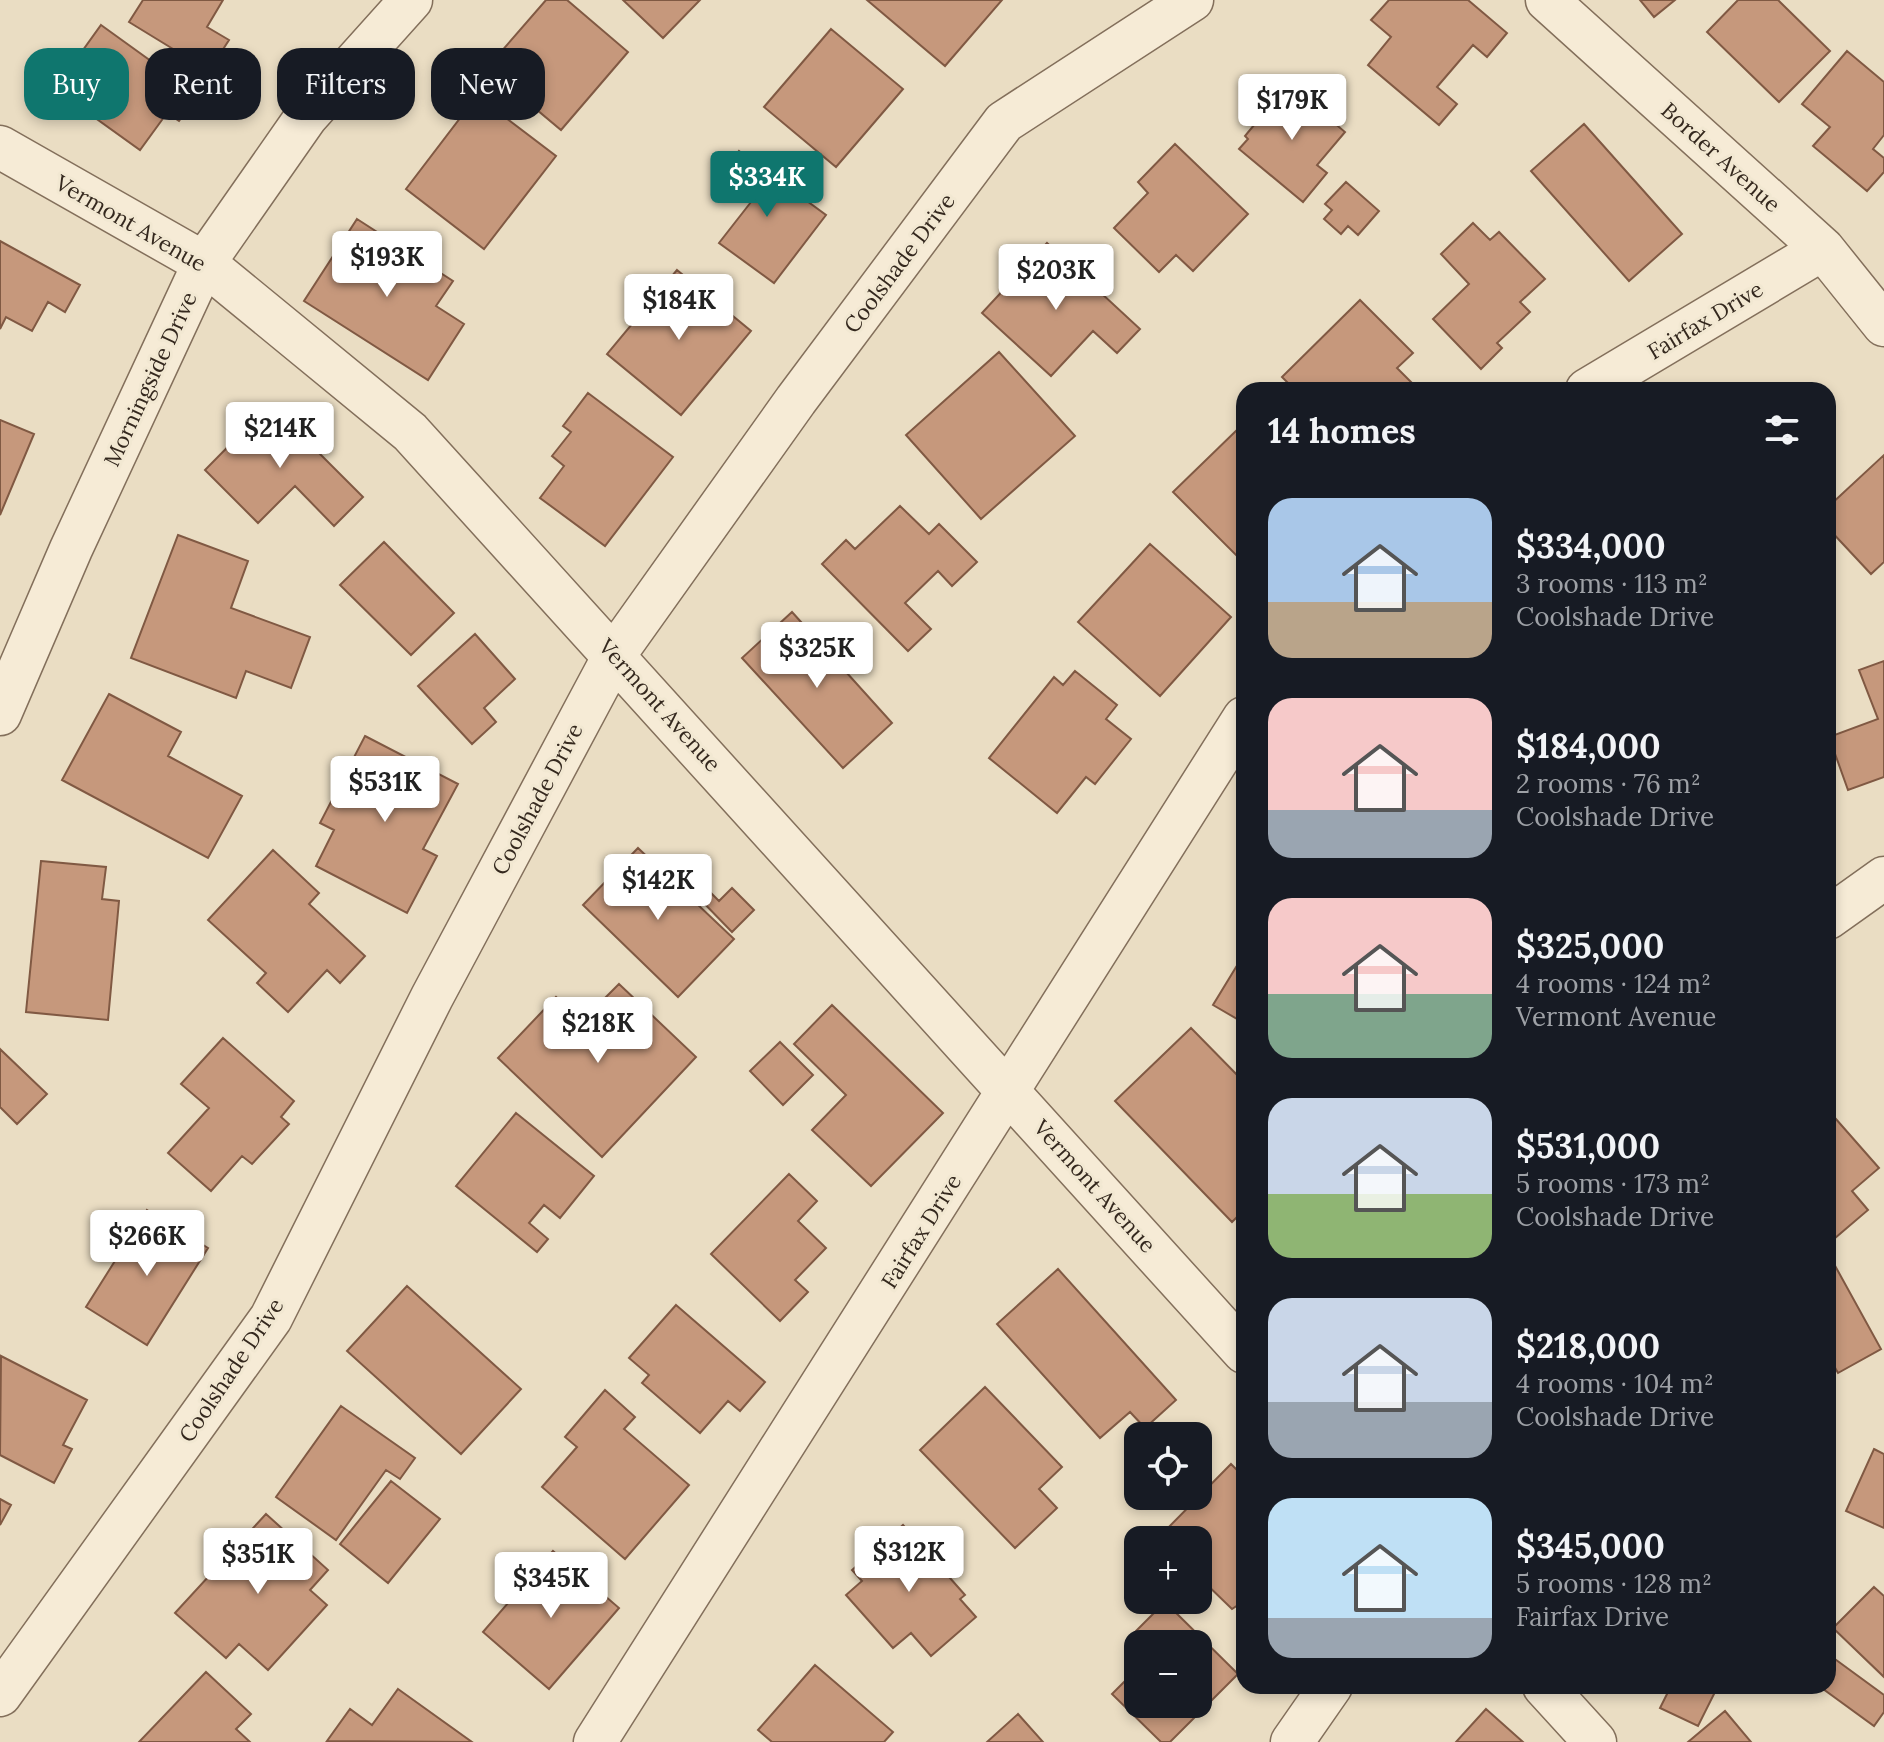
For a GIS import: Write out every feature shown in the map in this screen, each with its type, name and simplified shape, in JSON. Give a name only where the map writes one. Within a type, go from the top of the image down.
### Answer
[{"type":"street","name":"Morningside Drive","points":[[0,714],[71,549],[204,263],[306,117],[411,0]]},
{"type":"street","name":"Coolshade Drive","points":[[0,1695],[271,1318],[432,997],[615,654],[796,400],[1004,122],[1192,0]]},
{"type":"street","name":"Border Avenue","points":[[1547,0],[1823,249],[1884,325]]},
{"type":"street","name":"Vermont Avenue","points":[[0,147],[204,263],[410,432],[615,654],[1236,1343]]},
{"type":"street","name":"Fairfax Drive","points":[[1600,382],[1823,249]]},
{"type":"street","name":"Fairfax Drive","points":[[595,1742],[1236,731]]},
{"type":"street","points":[[1836,912],[1884,878]]},
{"type":"street","points":[[1292,1742],[1325,1694]]},
{"type":"street","points":[[1551,1694],[1595,1742]]},
{"type":"building","points":[[143,0],[223,0],[207,27],[229,40],[224,48],[171,48],[129,22]]},
{"type":"building","points":[[546,0],[567,0],[628,52],[561,130],[545,117],[545,48],[504,48]]},
{"type":"building","points":[[623,0],[700,0],[663,38]]},
{"type":"building","points":[[867,0],[1002,0],[945,66]]},
{"type":"building","points":[[1389,0],[1468,0],[1507,33],[1487,57],[1473,45],[1437,87],[1457,104],[1439,125],[1368,65],[1391,37],[1371,20]]},
{"type":"building","points":[[1640,0],[1675,0],[1654,17]]},
{"type":"building","points":[[1738,0],[1778,0],[1830,51],[1779,102],[1707,32]]},
{"type":"building","points":[[101,25],[145,57],[145,120],[162,120],[140,150],[98,120],[129,120],[129,48],[84,48]]},
{"type":"building","points":[[831,29],[903,89],[836,167],[764,107]]},
{"type":"building","points":[[1847,51],[1884,82],[1884,135],[1873,149],[1884,158],[1884,172],[1867,191],[1813,146],[1830,127],[1802,104]]},
{"type":"building","points":[[1288,84],[1345,132],[1317,165],[1327,173],[1303,202],[1239,149],[1248,139],[1245,136]]},
{"type":"building","points":[[459,120],[509,120],[556,156],[484,249],[406,189]]},
{"type":"building","points":[[1584,124],[1682,234],[1629,281],[1531,171]]},
{"type":"building","points":[[1175,144],[1248,214],[1193,271],[1176,255],[1159,272],[1114,228],[1148,193],[1138,182]]},
{"type":"building","points":[[739,151],[826,215],[774,283],[719,243],[751,202],[719,178]]},
{"type":"building","points":[[1346,182],[1379,211],[1358,235],[1348,226],[1341,234],[1324,219],[1332,210],[1325,204]]},
{"type":"building","points":[[357,219],[453,281],[436,306],[464,324],[428,380],[304,301]]},
{"type":"building","points":[[1473,223],[1490,240],[1499,232],[1545,279],[1520,302],[1530,312],[1497,343],[1502,348],[1481,369],[1433,319],[1469,284],[1441,254]]},
{"type":"building","points":[[0,241],[80,285],[65,312],[48,302],[32,331],[6,317],[0,329]]},
{"type":"building","points":[[1047,243],[1140,329],[1117,353],[1093,331],[1051,376],[982,313]]},
{"type":"building","points":[[677,270],[751,331],[681,415],[607,354]]},
{"type":"building","points":[[1360,300],[1413,353],[1397,368],[1411,382],[1287,382],[1282,377]]},
{"type":"building","points":[[999,352],[1075,436],[981,519],[906,435]]},
{"type":"building","points":[[588,393],[673,457],[605,546],[540,498],[564,466],[552,456],[571,432],[563,426]]},
{"type":"building","points":[[270,404],[363,497],[334,526],[295,486],[258,523],[205,470]]},
{"type":"building","points":[[0,420],[34,434],[0,515]]},
{"type":"building","points":[[1236,431],[1236,555],[1173,492]]},
{"type":"building","points":[[1884,455],[1884,562],[1871,574],[1836,537],[1836,500]]},
{"type":"building","points":[[900,506],[929,534],[939,524],[977,562],[952,586],[938,571],[905,603],[931,629],[908,651],[822,564],[846,540],[855,549]]},
{"type":"building","points":[[178,535],[248,561],[231,608],[310,637],[291,688],[246,671],[236,698],[131,658]]},
{"type":"building","points":[[384,542],[454,613],[411,655],[340,585]]},
{"type":"building","points":[[1150,544],[1231,617],[1160,696],[1078,622]]},
{"type":"building","points":[[792,612],[892,723],[843,768],[742,658]]},
{"type":"building","points":[[475,634],[515,679],[484,708],[496,722],[472,744],[418,686]]},
{"type":"building","points":[[1884,661],[1884,777],[1848,790],[1836,757],[1836,734],[1878,719],[1859,670]]},
{"type":"building","points":[[1075,671],[1117,705],[1106,719],[1131,739],[1095,784],[1086,777],[1057,813],[989,758],[1054,677],[1063,685]]},
{"type":"building","points":[[109,694],[181,732],[168,756],[242,796],[208,858],[62,780]]},
{"type":"building","points":[[365,736],[458,784],[423,849],[437,856],[407,913],[316,866],[334,830],[320,823]]},
{"type":"building","points":[[638,848],[734,939],[678,997],[583,905]]},
{"type":"building","points":[[273,850],[319,893],[309,904],[365,956],[340,983],[327,970],[288,1012],[257,983],[266,973],[208,920]]},
{"type":"building","points":[[41,861],[106,867],[102,899],[119,901],[108,1020],[26,1012]]},
{"type":"building","points":[[704,886],[719,901],[732,888],[754,910],[732,932],[695,894]]},
{"type":"building","points":[[1236,967],[1236,1018],[1213,1005]]},
{"type":"building","points":[[619,984],[696,1057],[602,1157],[498,1058],[556,997],[582,1021]]},
{"type":"building","points":[[832,1005],[943,1113],[871,1186],[812,1130],[846,1095],[794,1044]]},
{"type":"building","points":[[1191,1028],[1236,1074],[1236,1218],[1232,1222],[1115,1101]]},
{"type":"building","points":[[223,1038],[294,1101],[281,1117],[289,1124],[252,1164],[242,1156],[211,1191],[168,1153],[209,1108],[181,1084]]},
{"type":"building","points":[[780,1042],[813,1075],[783,1105],[750,1071]]},
{"type":"building","points":[[0,1049],[47,1094],[17,1124],[0,1107]]},
{"type":"building","points":[[516,1113],[594,1176],[560,1218],[544,1205],[529,1223],[548,1239],[537,1252],[456,1186]]},
{"type":"building","points":[[1836,1119],[1879,1168],[1852,1191],[1868,1210],[1836,1237]]},
{"type":"building","points":[[789,1174],[817,1201],[798,1221],[826,1248],[795,1280],[808,1292],[780,1321],[711,1254]]},
{"type":"building","points":[[147,1210],[208,1248],[147,1345],[86,1307]]},
{"type":"building","points":[[1836,1267],[1881,1349],[1838,1373],[1836,1369]]},
{"type":"building","points":[[1058,1269],[1176,1400],[1152,1422],[1139,1422],[1130,1412],[1100,1438],[997,1324]]},
{"type":"building","points":[[407,1286],[521,1389],[461,1454],[347,1351]]},
{"type":"building","points":[[676,1305],[765,1382],[740,1411],[728,1401],[700,1433],[642,1383],[649,1375],[629,1358]]},
{"type":"building","points":[[1,1356],[87,1400],[63,1445],[72,1449],[54,1483],[0,1455]]},
{"type":"building","points":[[985,1387],[1062,1467],[1039,1489],[1057,1508],[1015,1548],[920,1450]]},
{"type":"building","points":[[605,1390],[635,1417],[624,1429],[689,1485],[625,1559],[542,1487],[577,1447],[565,1437]]},
{"type":"building","points":[[341,1406],[415,1458],[400,1479],[386,1470],[336,1540],[276,1497]]},
{"type":"building","points":[[1874,1449],[1884,1454],[1884,1528],[1846,1511]]},
{"type":"building","points":[[1231,1464],[1236,1469],[1236,1606],[1232,1609],[1212,1590],[1212,1526],[1170,1526],[1186,1510],[1212,1510],[1212,1483]]},
{"type":"building","points":[[391,1481],[440,1519],[388,1583],[340,1544]]},
{"type":"building","points":[[0,1499],[11,1505],[0,1525]]},
{"type":"building","points":[[266,1514],[328,1570],[310,1590],[327,1605],[268,1670],[239,1644],[226,1658],[175,1613]]},
{"type":"building","points":[[903,1525],[965,1595],[960,1599],[976,1617],[931,1656],[911,1633],[893,1648],[846,1595],[862,1581],[852,1570]]},
{"type":"building","points":[[553,1551],[619,1608],[549,1689],[483,1632]]},
{"type":"building","points":[[1874,1587],[1884,1596],[1884,1677],[1836,1631],[1836,1625]]},
{"type":"building","points":[[1153,1614],[1177,1614],[1193,1630],[1137,1630]]},
{"type":"building","points":[[1212,1648],[1236,1672],[1236,1676],[1212,1700]]},
{"type":"building","points":[[1836,1660],[1884,1695],[1884,1712],[1874,1726],[1830,1694],[1836,1694]]},
{"type":"building","points":[[815,1665],[893,1732],[884,1742],[772,1742],[758,1730]]},
{"type":"building","points":[[206,1672],[251,1714],[236,1729],[250,1742],[139,1742]]},
{"type":"building","points":[[1124,1682],[1124,1706],[1112,1694]]},
{"type":"building","points":[[398,1689],[472,1742],[327,1741],[350,1709],[372,1725]]},
{"type":"building","points":[[1667,1694],[1714,1694],[1698,1726],[1660,1708]]},
{"type":"building","points":[[1486,1709],[1523,1742],[1456,1742]]},
{"type":"building","points":[[1725,1711],[1751,1742],[1688,1742]]},
{"type":"building","points":[[1018,1714],[1043,1742],[987,1742]]},
{"type":"building","points":[[1136,1718],[1194,1718],[1170,1742],[1161,1742]]}]
